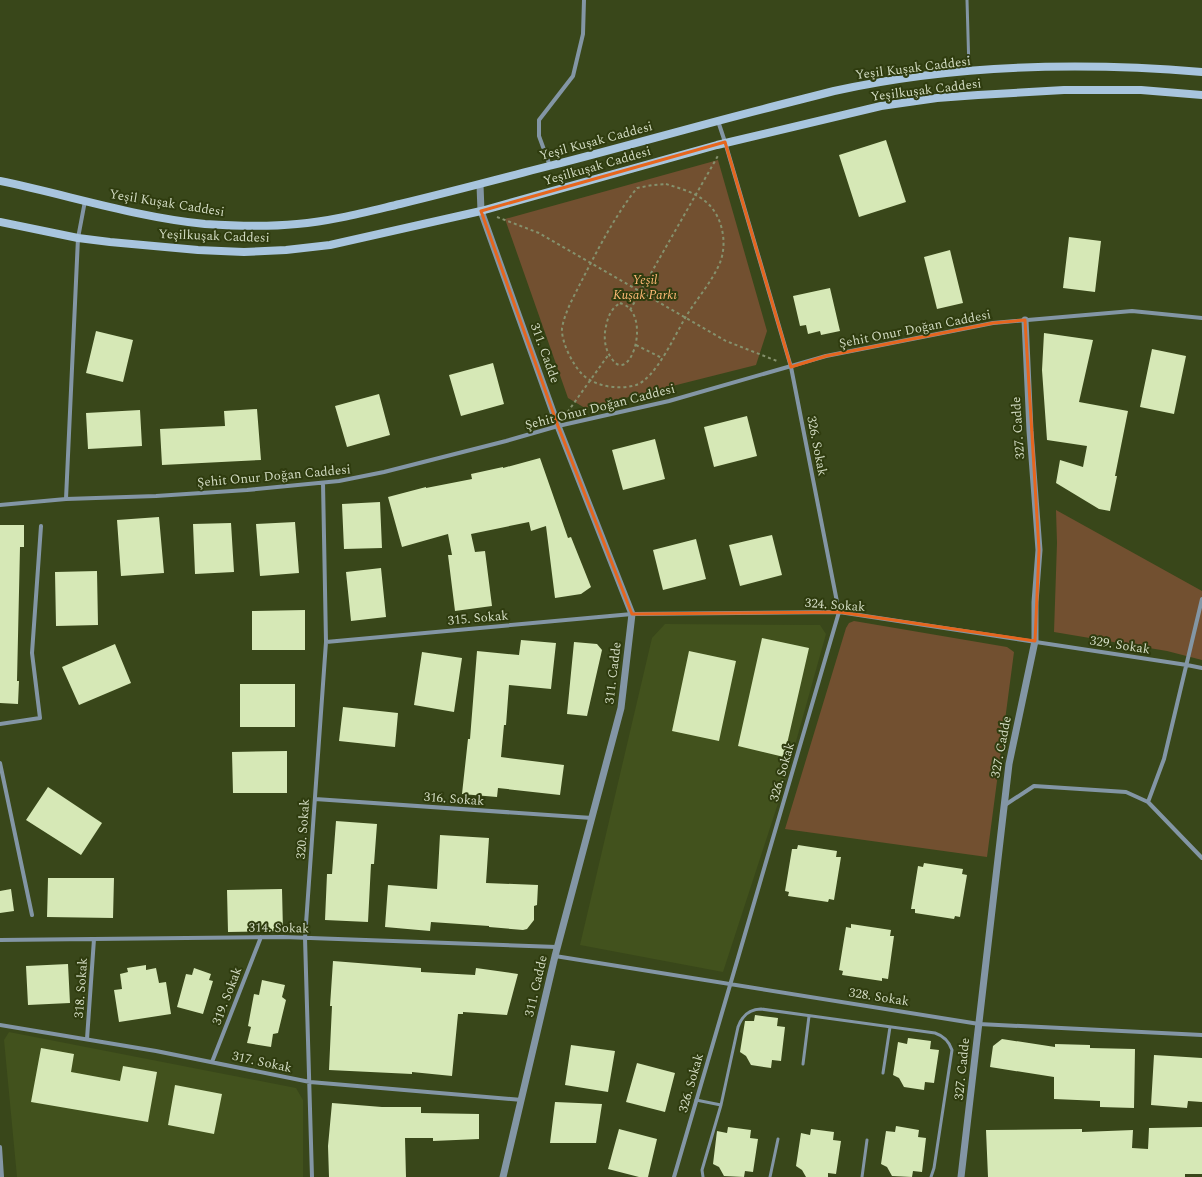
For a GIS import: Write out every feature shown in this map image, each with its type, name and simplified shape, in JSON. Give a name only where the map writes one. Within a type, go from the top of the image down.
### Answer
[{"type":"main road","name":"Yeşil Kuşak Caddesi","points":[[0,181],[127,211],[204,224],[298,224],[353,216],[480,185],[834,91],[901,80],[969,72],[1098,66],[1202,72]]},
{"type":"main road","name":"Yeşilkuşak Caddesi","points":[[0,222],[78,238],[110,242],[198,250],[244,252],[286,250],[330,244],[481,211],[726,142],[881,106],[944,98],[1064,90],[1141,90],[1202,95]]},
{"type":"street","points":[[550,166],[539,136],[539,120],[573,76],[583,34],[584,0]]},
{"type":"street","name":"326. Sokak","points":[[674,1177],[839,612],[791,366],[726,142],[718,121]]},
{"type":"street","name":"311. Cadde","points":[[480,185],[481,211],[558,426],[632,614],[621,708],[557,948],[503,1177]]},
{"type":"street","points":[[66,499],[76,309],[78,238],[85,201]]},
{"type":"street","name":"Şehit Onur Doğan Caddesi","points":[[0,505],[66,499],[156,496],[247,490],[324,483],[384,472],[506,441],[558,426],[669,401],[826,356],[994,323],[1132,310],[1202,318]]},
{"type":"street","name":"327. Cadde","points":[[962,1177],[1009,764],[1035,642],[1035,602],[1039,550],[1030,430],[1025,320]]},
{"type":"street","name":"320. Sokak","points":[[312,1177],[306,938],[326,642],[324,483]]},
{"type":"street","points":[[0,724],[40,718],[32,653],[41,526]]},
{"type":"street","points":[[1148,802],[1164,759],[1202,599]]},
{"type":"street","name":"324. Sokak","points":[[632,614],[839,612],[1035,642]]},
{"type":"street","name":"315. Sokak","points":[[326,642],[632,614]]},
{"type":"street","name":"329. Sokak","points":[[1035,642],[1202,668]]},
{"type":"street","points":[[0,763],[32,915]]},
{"type":"street","points":[[1004,806],[1034,786],[1126,792],[1148,802],[1202,858]]},
{"type":"street","name":"316. Sokak","points":[[315,799],[592,818]]},
{"type":"street","name":"319. Sokak","points":[[212,1062],[261,938]]},
{"type":"street","name":"314. Sokak","points":[[0,940],[306,938],[557,948]]},
{"type":"street","name":"318. Sokak","points":[[87,1039],[94,939]]},
{"type":"street","name":"328. Sokak","points":[[555,956],[979,1024],[1202,1035]]},
{"type":"street","name":"317. Sokak","points":[[0,1025],[156,1050],[310,1082],[522,1100]]},
{"type":"street","points":[[0,1148],[2,1177]]},
{"type":"lane","points":[[967,0],[969,72]]},
{"type":"lane","points":[[703,1177],[702,1170],[721,1104],[738,1027],[743,1017],[751,1011],[761,1009],[940,1035],[948,1041],[952,1050],[934,1168],[931,1177]]},
{"type":"lane","points":[[803,1064],[809,1016]]},
{"type":"lane","points":[[883,1073],[890,1027]]},
{"type":"lane","points":[[696,1100],[721,1104]]},
{"type":"lane","points":[[770,1177],[778,1139]]},
{"type":"lane","points":[[862,1177],[867,1140]]},
{"type":"path","points":[[630,310],[726,142]]},
{"type":"path","points":[[666,184],[683,189],[696,196],[705,201],[717,215],[723,233],[724,249],[719,266],[685,317],[653,374],[638,385],[619,387],[604,386],[589,381],[581,373],[564,344],[562,330],[566,312],[591,263],[625,203],[637,188],[653,185],[666,184]]},
{"type":"path","points":[[481,211],[539,233],[726,341],[791,366]]},
{"type":"path","points":[[620,303],[628,307],[636,319],[636,344],[633,355],[624,364],[619,365],[614,362],[605,345],[607,319],[613,307],[620,303]]},
{"type":"path","points":[[636,344],[662,358]]},
{"type":"path","points":[[558,426],[609,354]]},
{"type":"highlighted area","points":[[725,142],[791,367],[826,356],[993,323],[1025,320],[1039,550],[1035,641],[839,612],[632,614],[558,426],[481,211]]},
{"type":"shaded area","points":[[665,624],[820,625],[826,634],[783,788],[723,972],[580,945],[652,638]]},
{"type":"shaded area","points":[[9,1032],[296,1088],[303,1100],[303,1177],[17,1177],[4,1040]]},
{"type":"green space","name":"Yeşil Kuşak Parkı","points":[[718,160],[767,331],[756,365],[585,408],[568,398],[505,219]]},
{"type":"green space","points":[[1056,510],[1202,591],[1202,660],[1167,651],[1054,632],[1057,543]]},
{"type":"green space","points":[[854,621],[1007,647],[1014,652],[987,857],[785,829],[846,628],[849,623]]},
{"type":"building","points":[[886,140],[906,202],[859,217],[839,155]]},
{"type":"building","points":[[1069,237],[1101,241],[1095,292],[1063,288]]},
{"type":"building","points":[[950,250],[963,303],[937,309],[924,257]]},
{"type":"building","points":[[830,288],[840,331],[821,335],[820,331],[808,334],[806,325],[800,326],[793,296]]},
{"type":"building","points":[[96,331],[133,340],[123,382],[86,373]]},
{"type":"building","points":[[1044,333],[1093,340],[1079,402],[1128,411],[1115,476],[1117,476],[1110,511],[1099,509],[1056,483],[1060,460],[1083,467],[1087,446],[1047,440],[1042,370]]},
{"type":"building","points":[[1152,349],[1186,356],[1174,414],[1140,407]]},
{"type":"building","points":[[493,363],[504,404],[461,416],[449,375]]},
{"type":"building","points":[[379,394],[390,435],[347,447],[335,406]]},
{"type":"building","points":[[257,409],[261,460],[162,465],[160,429],[225,426],[224,411]]},
{"type":"building","points":[[140,410],[142,446],[88,449],[86,413]]},
{"type":"building","points":[[747,416],[757,456],[714,467],[704,427]]},
{"type":"building","points":[[655,439],[665,479],[623,490],[612,450]]},
{"type":"building","points":[[540,458],[568,538],[571,537],[591,587],[581,594],[555,598],[546,526],[531,531],[529,522],[471,534],[475,552],[485,551],[492,606],[455,611],[448,555],[452,555],[448,534],[402,547],[388,497],[426,487],[472,479],[471,474],[503,468]]},
{"type":"building","points":[[380,502],[382,548],[344,549],[342,504]]},
{"type":"building","points":[[159,517],[164,573],[121,576],[117,520]]},
{"type":"building","points":[[295,522],[299,573],[260,576],[256,524]]},
{"type":"building","points":[[231,523],[234,572],[195,574],[193,524]]},
{"type":"building","points":[[0,525],[24,525],[24,547],[20,547],[17,681],[19,681],[18,704],[0,703]]},
{"type":"building","points":[[772,535],[782,575],[740,586],[729,545]]},
{"type":"building","points":[[696,539],[706,579],[663,590],[653,550]]},
{"type":"building","points":[[381,568],[386,617],[351,621],[346,572]]},
{"type":"building","points":[[97,571],[98,625],[56,626],[55,572]]},
{"type":"building","points":[[305,610],[305,650],[252,650],[252,611]]},
{"type":"building","points":[[762,638],[809,648],[784,757],[738,746]]},
{"type":"building","points":[[521,640],[556,643],[551,689],[509,685],[506,725],[504,725],[501,757],[564,765],[560,795],[498,788],[497,797],[462,794],[468,739],[470,739],[477,651],[519,655]]},
{"type":"building","points":[[574,642],[597,644],[602,650],[587,716],[567,714]]},
{"type":"building","points":[[115,644],[131,683],[79,705],[62,667]]},
{"type":"building","points":[[689,651],[736,661],[719,741],[672,731]]},
{"type":"building","points":[[422,652],[462,658],[454,712],[414,705]]},
{"type":"building","points":[[240,684],[295,684],[295,727],[240,727]]},
{"type":"building","points":[[343,707],[398,713],[395,747],[339,741]]},
{"type":"building","points":[[287,751],[287,793],[233,793],[232,752]]},
{"type":"building","points":[[48,787],[102,823],[81,855],[26,820]]},
{"type":"building","points":[[336,821],[377,824],[374,864],[371,864],[368,922],[325,920],[327,874],[332,874]]},
{"type":"building","points":[[440,835],[489,838],[486,883],[538,885],[537,905],[534,906],[534,920],[527,929],[523,930],[431,922],[430,931],[385,927],[388,885],[437,889]]},
{"type":"building","points":[[798,845],[837,851],[836,857],[841,857],[834,900],[829,899],[828,902],[788,896],[789,892],[785,891],[792,849],[797,849]]},
{"type":"building","points":[[924,863],[963,869],[962,874],[967,875],[960,917],[955,916],[954,919],[915,913],[915,909],[911,909],[918,866],[923,867]]},
{"type":"building","points":[[48,878],[114,878],[113,918],[47,917]]},
{"type":"building","points":[[11,889],[14,911],[0,913],[0,891]]},
{"type":"building","points":[[282,889],[283,931],[228,932],[227,890]]},
{"type":"building","points":[[851,924],[891,930],[890,936],[894,936],[888,979],[882,978],[882,981],[842,975],[843,971],[839,970],[846,927],[851,928]]},
{"type":"building","points":[[333,961],[421,968],[421,972],[475,975],[476,968],[518,974],[507,1015],[463,1012],[463,1014],[458,1014],[452,1076],[412,1072],[412,1074],[329,1070],[332,1006],[330,1006]]},
{"type":"building","points":[[68,964],[70,1003],[28,1005],[26,966]]},
{"type":"building","points":[[146,965],[146,970],[156,968],[159,983],[166,982],[171,1014],[119,1022],[114,990],[122,989],[120,974],[128,972],[127,968]]},
{"type":"building","points":[[194,968],[211,974],[209,980],[213,981],[203,1014],[177,1007],[186,974],[192,975]]},
{"type":"building","points":[[262,980],[285,985],[282,997],[286,1000],[278,1033],[273,1034],[271,1047],[247,1043],[251,1027],[248,1026],[254,994],[259,995]]},
{"type":"building","points":[[755,1015],[778,1018],[777,1026],[785,1027],[781,1061],[772,1060],[771,1068],[751,1065],[746,1056],[740,1052],[745,1021],[754,1021]]},
{"type":"building","points":[[908,1038],[931,1041],[930,1049],[939,1050],[934,1083],[925,1082],[924,1090],[904,1087],[899,1078],[893,1075],[898,1042],[907,1044]]},
{"type":"building","points":[[1002,1039],[1055,1047],[1055,1044],[1090,1045],[1090,1048],[1135,1049],[1134,1108],[1100,1107],[1100,1101],[1054,1099],[1054,1077],[990,1067],[993,1046]]},
{"type":"building","points":[[571,1045],[615,1051],[608,1092],[565,1085]]},
{"type":"building","points":[[41,1048],[74,1054],[71,1072],[120,1081],[123,1066],[157,1072],[148,1122],[31,1102]]},
{"type":"building","points":[[1154,1055],[1202,1058],[1202,1102],[1188,1101],[1187,1108],[1151,1105]]},
{"type":"building","points":[[637,1063],[675,1073],[665,1112],[626,1102]]},
{"type":"building","points":[[175,1085],[222,1094],[214,1134],[168,1125]]},
{"type":"building","points":[[555,1102],[602,1104],[596,1143],[550,1143]]},
{"type":"building","points":[[332,1103],[382,1107],[421,1107],[421,1113],[479,1114],[479,1139],[433,1141],[433,1138],[405,1138],[406,1177],[329,1177],[328,1146]]},
{"type":"building","points":[[896,1126],[919,1130],[918,1137],[926,1138],[922,1172],[913,1171],[912,1177],[892,1176],[887,1167],[881,1164],[886,1131],[895,1132]]},
{"type":"building","points":[[728,1127],[751,1130],[750,1138],[758,1139],[753,1172],[745,1171],[744,1177],[724,1176],[719,1167],[713,1164],[717,1131],[727,1133]]},
{"type":"building","points":[[1202,1127],[1202,1174],[1185,1174],[1185,1177],[988,1177],[986,1130],[1082,1129],[1082,1132],[1133,1130],[1132,1148],[1148,1149],[1149,1128]]},
{"type":"building","points":[[619,1129],[657,1139],[648,1177],[639,1177],[608,1169]]},
{"type":"building","points":[[811,1129],[834,1132],[833,1140],[841,1141],[836,1174],[828,1173],[828,1177],[806,1177],[802,1170],[796,1166],[801,1133],[810,1135]]}]
